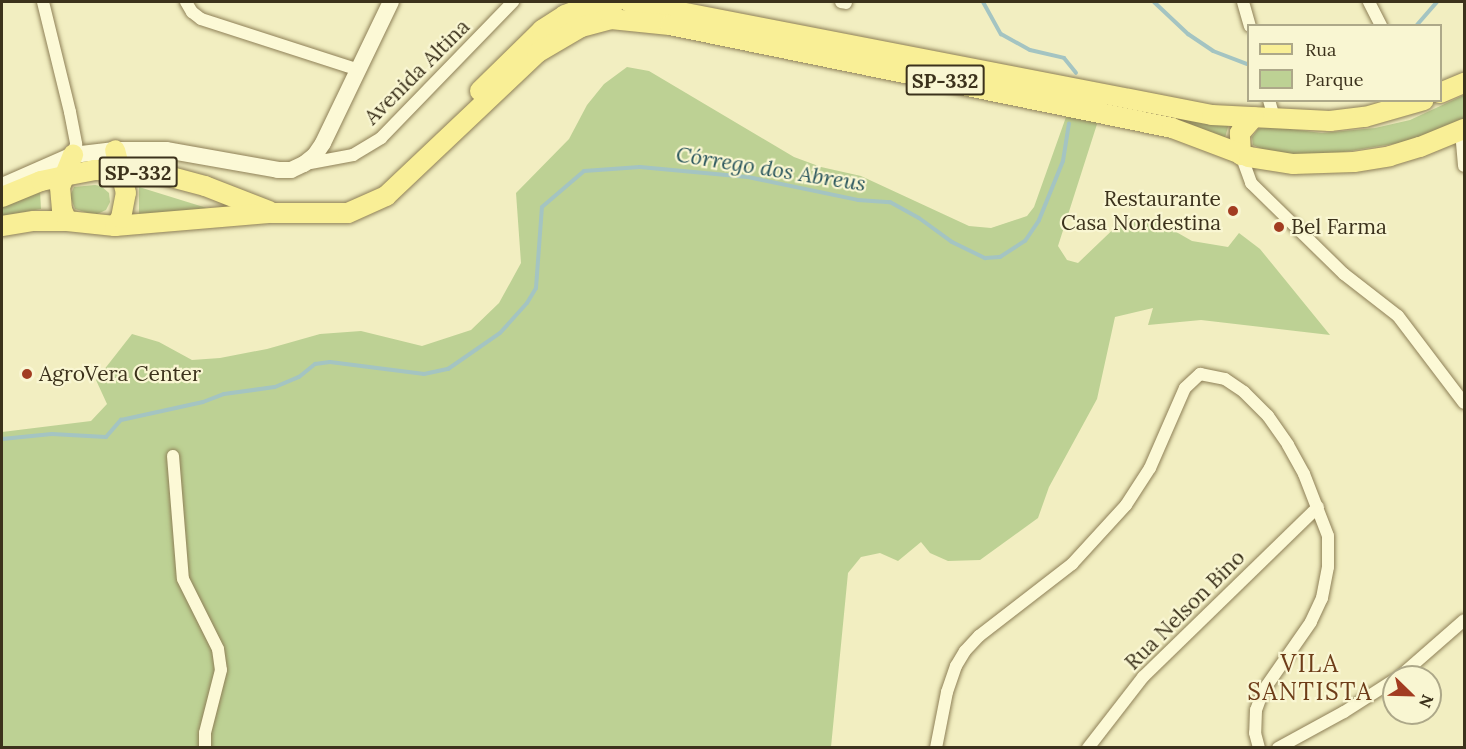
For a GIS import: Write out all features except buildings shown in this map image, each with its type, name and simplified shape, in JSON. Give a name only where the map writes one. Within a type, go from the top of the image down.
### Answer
[{"type":"main road","name":"SP-332","points":[[453,130],[481,90],[542,30],[565,15],[616,2]]},
{"type":"main road","name":"SP-332","points":[[629,2],[1165,108],[1212,115],[1266,112],[1330,121],[1365,117],[1419,102]]},
{"type":"main road","name":"SP-332","points":[[2,226],[34,221],[67,221],[115,226],[272,213],[348,213],[375,203],[419,166],[453,130],[553,42],[595,22],[618,20],[678,27],[1172,128],[1241,155],[1293,164],[1354,162],[1420,147],[1463,130]]},
{"type":"main road","points":[[1442,92],[1464,82]]},
{"type":"main road","points":[[1241,155],[1240,133],[1266,112]]},
{"type":"main road","points":[[115,150],[126,188],[125,205],[121,218],[115,226]]},
{"type":"main road","points":[[67,221],[60,199],[64,176],[73,155]]},
{"type":"main road","name":"SP-332","points":[[2,197],[40,181],[95,170],[122,171],[160,174],[183,180],[272,213]]},
{"type":"street","points":[[43,2],[70,112],[76,144],[73,155]]},
{"type":"street","points":[[186,2],[192,12],[201,19],[359,70]]},
{"type":"street","points":[[2,186],[73,155],[115,150],[166,150],[278,170],[291,170],[304,164],[315,155],[323,142],[391,2]]},
{"type":"street","name":"Avenida Altina","points":[[304,164],[353,155],[381,138],[513,2]]},
{"type":"street","points":[[1243,2],[1249,24]]},
{"type":"street","points":[[1369,2],[1379,24]]},
{"type":"street","points":[[1463,130],[1464,166]]},
{"type":"street","points":[[1241,155],[1244,169],[1251,183],[1344,274],[1398,316],[1464,403]]},
{"type":"street","points":[[936,747],[947,692],[956,666],[965,651],[979,636],[1072,564],[1126,505],[1150,468],[1176,404],[1193,378],[1200,375],[1211,375],[1225,380],[1244,392],[1268,416],[1288,445],[1318,507],[1328,536],[1328,567],[1322,598],[1311,622],[1263,691],[1256,710],[1255,733],[1259,747]]},
{"type":"street","points":[[173,456],[183,579],[218,649],[221,670],[205,733],[205,747]]},
{"type":"street","name":"Rua Nelson Bino","points":[[1088,747],[1143,677],[1318,507]]},
{"type":"street","points":[[1413,665],[1464,620]]},
{"type":"street","points":[[1278,747],[1344,712],[1382,688]]},
{"type":"green space","points":[[627,67],[649,71],[794,157],[821,167],[861,176],[969,226],[991,228],[1027,216],[1034,207],[1066,117],[1098,121],[1058,246],[1067,260],[1078,263],[1125,218],[1157,221],[1192,241],[1228,247],[1239,233],[1260,249],[1330,335],[1201,320],[1148,325],[1153,308],[1115,317],[1097,399],[1049,487],[1038,518],[980,560],[948,561],[930,553],[921,542],[898,561],[880,553],[861,557],[848,573],[831,747],[2,747],[2,432],[91,421],[107,404],[96,380],[132,334],[159,342],[192,360],[220,358],[267,349],[320,334],[361,331],[422,346],[471,330],[499,303],[521,263],[516,193],[569,139],[587,105],[604,84]]},
{"type":"green space","points":[[1464,95],[1464,120],[1423,137],[1399,143],[1319,156],[1275,155],[1253,145],[1252,137],[1258,129],[1267,126],[1322,133],[1375,128],[1410,120]]},
{"type":"green space","points":[[1165,114],[1229,123],[1225,138]]},
{"type":"green space","points":[[101,186],[109,193],[110,202],[106,210],[95,215],[75,209],[70,196],[74,187]]},
{"type":"green space","points":[[139,187],[210,209],[139,216]]},
{"type":"green space","points":[[40,191],[41,209],[2,216],[2,206]]},
{"type":"waterway","name":"Córrego dos Abreus","points":[[983,2],[1001,34],[1030,50],[1064,58],[1076,73]]},
{"type":"waterway","name":"Córrego dos Abreus","points":[[1154,2],[1188,34],[1213,51],[1247,64]]},
{"type":"waterway","name":"Córrego dos Abreus","points":[[1418,24],[1437,2]]},
{"type":"waterway","name":"Córrego dos Abreus","points":[[2,439],[52,434],[106,437],[121,420],[203,402],[224,394],[275,387],[299,377],[315,364],[330,362],[424,374],[448,369],[500,333],[527,303],[536,288],[542,207],[584,171],[640,167],[748,177],[858,200],[890,202],[919,218],[952,242],[985,258],[1000,257],[1025,241],[1039,220],[1063,161],[1069,123]]},
{"type":"place","name":"Restaurante Casa Nordestina","points":[[1233,211]]},
{"type":"place","name":"Bel Farma","points":[[1279,227]]},
{"type":"place","name":"AgroVera Center","points":[[27,374]]},
{"type":"district","name":"VILA SANTISTA","points":[[1310,678]]}]
